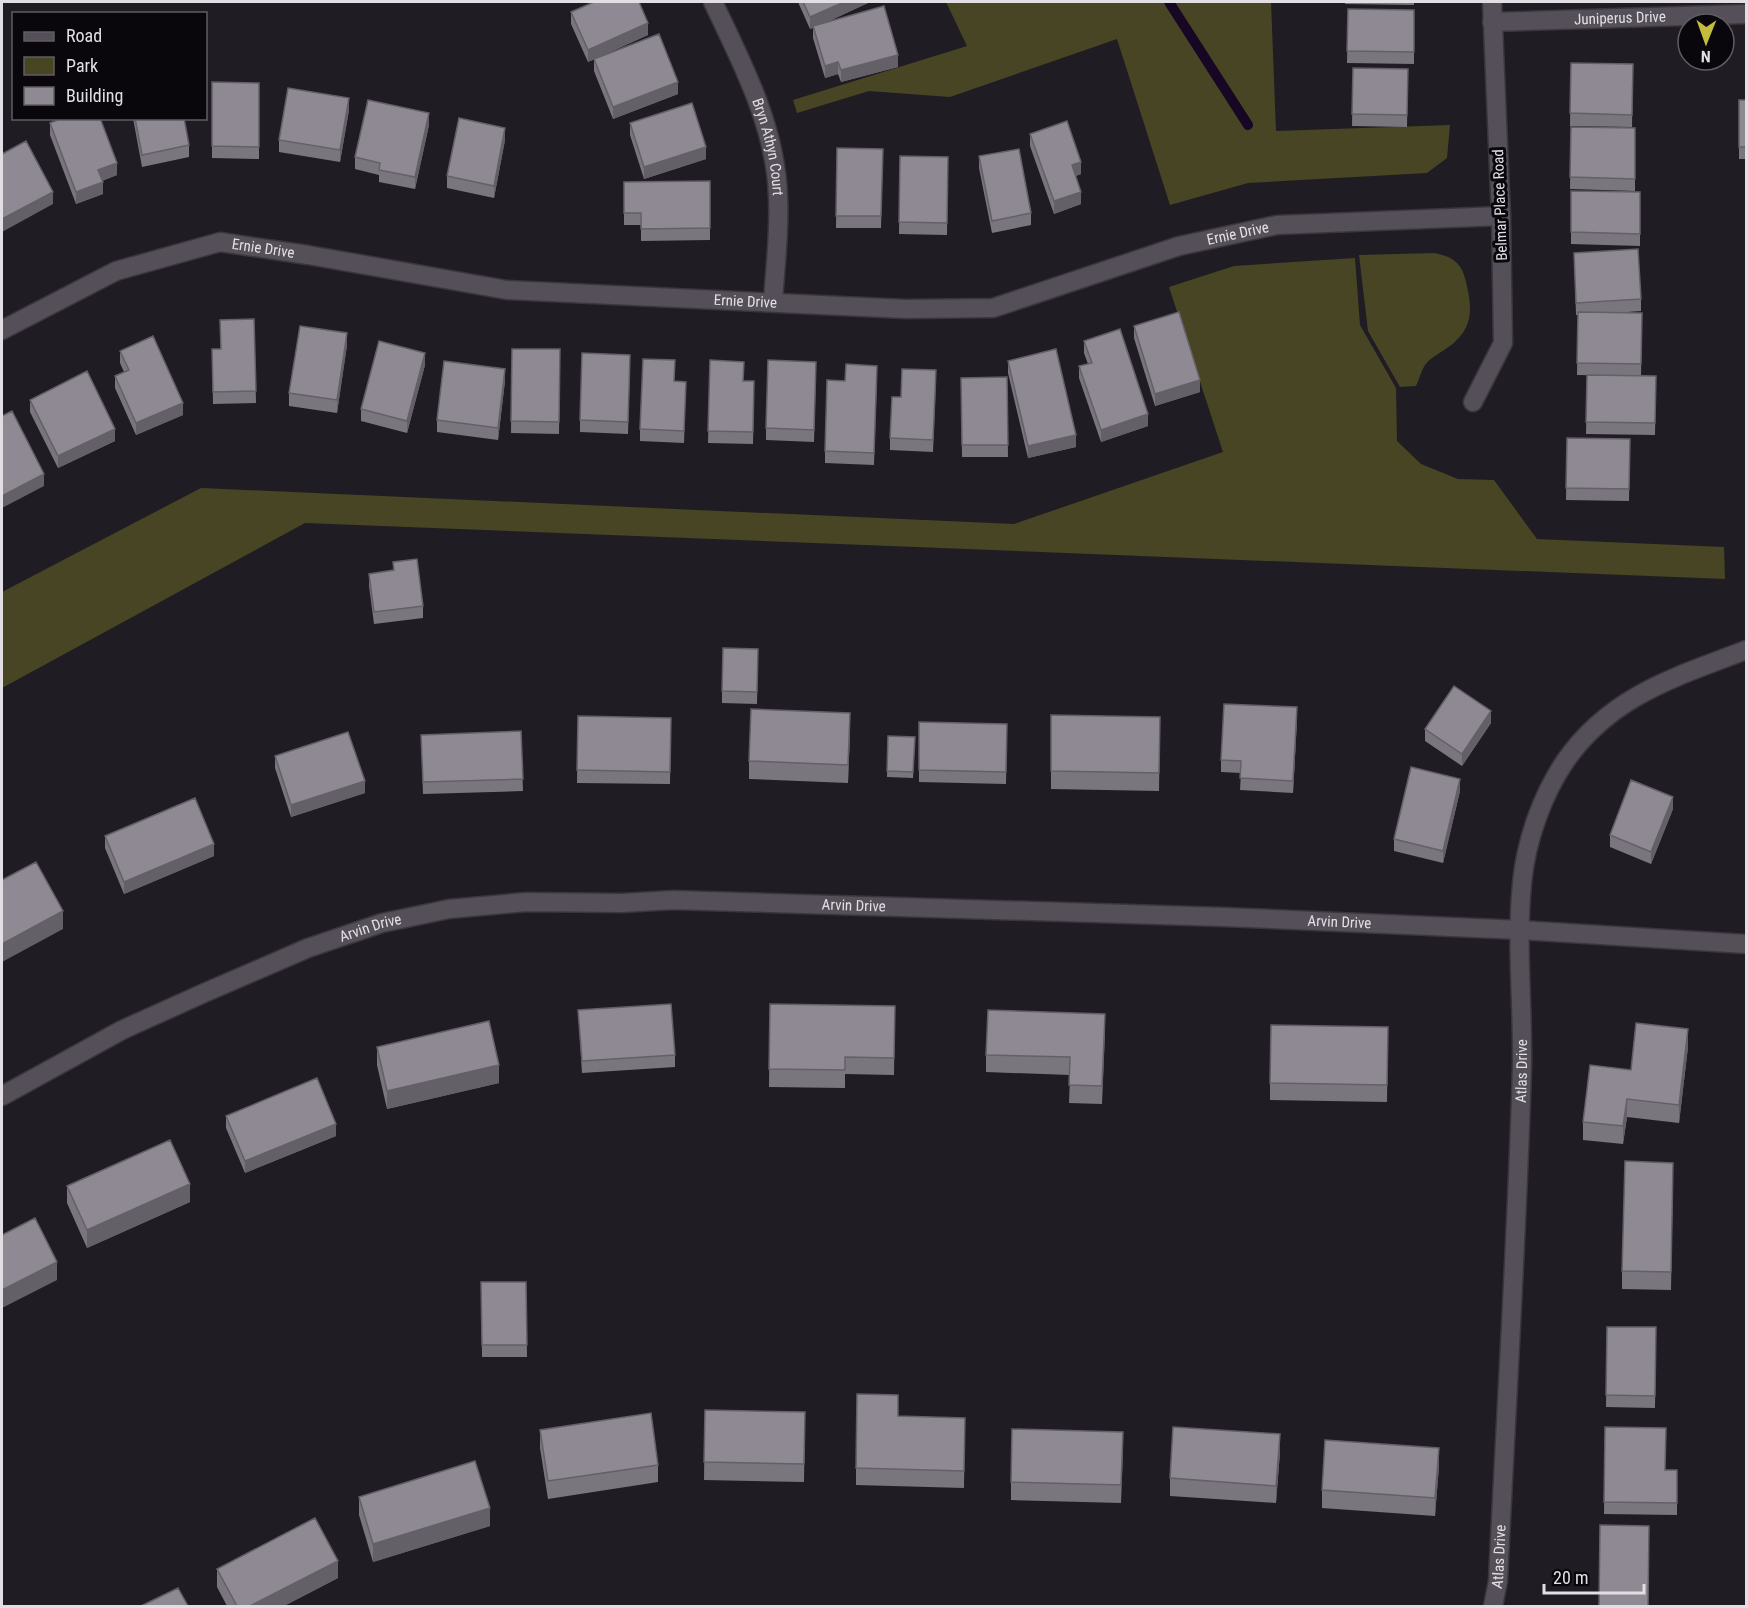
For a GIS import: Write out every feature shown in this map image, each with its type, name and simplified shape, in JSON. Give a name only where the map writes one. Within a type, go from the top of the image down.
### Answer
[{"type":"street","name":"Bryn Athyn Court","points":[[713,2],[753,86],[772,147],[778,196],[773,302]]},
{"type":"street","name":"Belmar Place Road","points":[[1473,402],[1503,343],[1501,216],[1491,2]]},
{"type":"street","name":"Juniperus Drive","points":[[1492,22],[1746,14]]},
{"type":"street","name":"Ernie Drive","points":[[2,330],[116,271],[220,242],[507,290],[906,309],[993,308],[1179,246],[1276,225],[1501,216]]},
{"type":"street","name":"Atlas Drive","points":[[1493,1606],[1498,1581],[1521,1077],[1522,882],[1530,836],[1551,787],[1567,760],[1596,725],[1633,698],[1674,678],[1746,650]]},
{"type":"street","name":"Arvin Drive","points":[[2,1096],[122,1030],[309,948],[382,923],[448,909],[526,902],[622,903],[673,900],[1224,917],[1521,930],[1746,944]]},
{"type":"green space","points":[[946,2],[1271,2],[1276,131],[1450,125],[1447,158],[1427,173],[1248,183],[1170,205],[1117,39],[950,97],[869,91],[797,113],[793,100],[967,46]]},
{"type":"green space","points":[[1435,253],[1452,259],[1462,270],[1470,302],[1469,319],[1456,341],[1425,365],[1416,386],[1400,387],[1368,331],[1359,255]]},
{"type":"green space","points":[[1355,258],[1360,325],[1396,388],[1397,441],[1421,464],[1458,479],[1494,480],[1537,539],[1724,547],[1725,579],[305,523],[2,688],[2,592],[201,488],[1014,524],[1223,452],[1169,287],[1234,266]]},
{"type":"building","points":[[594,2],[639,2],[648,23],[588,50],[571,12]]},
{"type":"building","points":[[803,2],[844,2],[810,17]]},
{"type":"building","points":[[884,6],[898,55],[841,70],[838,62],[825,66],[813,26]]},
{"type":"building","points":[[1348,9],[1414,10],[1414,52],[1347,51]]},
{"type":"building","points":[[659,34],[678,82],[613,107],[594,59]]},
{"type":"building","points":[[1571,63],[1633,64],[1632,115],[1570,113]]},
{"type":"building","points":[[1353,68],[1408,69],[1407,115],[1352,114]]},
{"type":"building","points":[[212,82],[259,83],[259,147],[212,146]]},
{"type":"building","points":[[288,88],[349,98],[340,150],[279,140]]},
{"type":"building","points":[[368,100],[429,113],[415,177],[379,170],[380,163],[355,157]]},
{"type":"building","points":[[1739,100],[1746,100],[1746,147],[1739,147]]},
{"type":"building","points":[[692,103],[706,147],[644,167],[630,123]]},
{"type":"building","points":[[459,118],[505,128],[494,186],[447,176]]},
{"type":"building","points":[[58,120],[101,120],[117,163],[98,170],[103,182],[76,192],[50,123]]},
{"type":"building","points":[[135,120],[184,120],[189,145],[142,155]]},
{"type":"building","points":[[1067,121],[1081,162],[1072,165],[1081,192],[1054,201],[1030,134]]},
{"type":"building","points":[[1571,127],[1635,128],[1635,179],[1570,177]]},
{"type":"building","points":[[26,141],[53,192],[2,219],[2,154]]},
{"type":"building","points":[[837,148],[883,149],[881,216],[836,216]]},
{"type":"building","points":[[1019,149],[1031,213],[992,221],[979,156]]},
{"type":"building","points":[[900,156],[948,157],[947,223],[899,222]]},
{"type":"building","points":[[710,181],[710,228],[641,229],[641,213],[624,213],[624,182]]},
{"type":"building","points":[[1571,191],[1640,192],[1640,234],[1571,232]]},
{"type":"building","points":[[1638,249],[1641,299],[1576,303],[1574,253]]},
{"type":"building","points":[[1179,312],[1200,380],[1155,394],[1134,326]]},
{"type":"building","points":[[1578,312],[1642,313],[1641,364],[1577,363]]},
{"type":"building","points":[[254,319],[256,391],[213,392],[212,349],[221,349],[220,320]]},
{"type":"building","points":[[300,326],[347,333],[337,400],[289,393]]},
{"type":"building","points":[[1120,329],[1148,414],[1101,430],[1079,366],[1092,363],[1084,341]]},
{"type":"building","points":[[153,336],[183,403],[136,423],[115,376],[129,370],[120,351]]},
{"type":"building","points":[[379,341],[425,353],[407,421],[361,409]]},
{"type":"building","points":[[512,349],[560,349],[559,422],[511,421]]},
{"type":"building","points":[[1056,349],[1076,435],[1028,446],[1008,361]]},
{"type":"building","points":[[582,353],[630,355],[628,422],[580,420]]},
{"type":"building","points":[[643,359],[675,360],[674,381],[686,382],[684,431],[640,429]]},
{"type":"building","points":[[710,360],[744,362],[743,381],[754,381],[753,432],[708,431]]},
{"type":"building","points":[[768,360],[816,362],[814,430],[766,428]]},
{"type":"building","points":[[444,361],[505,369],[498,428],[437,420]]},
{"type":"building","points":[[846,364],[877,366],[874,453],[825,451],[827,380],[845,381]]},
{"type":"building","points":[[902,369],[936,370],[933,440],[890,438],[892,397],[901,397]]},
{"type":"building","points":[[87,371],[115,429],[58,456],[30,400]]},
{"type":"building","points":[[1587,375],[1656,376],[1655,423],[1586,422]]},
{"type":"building","points":[[1007,377],[1008,445],[962,445],[961,378]]},
{"type":"building","points":[[12,411],[44,474],[2,496],[2,416]]},
{"type":"building","points":[[1567,438],[1630,439],[1629,489],[1566,488]]},
{"type":"building","points":[[417,559],[423,606],[374,612],[369,574],[394,570],[393,562]]},
{"type":"building","points":[[723,648],[758,649],[757,692],[722,691]]},
{"type":"building","points":[[1454,686],[1491,711],[1462,754],[1425,729]]},
{"type":"building","points":[[1224,704],[1297,707],[1293,781],[1240,778],[1241,761],[1221,760]]},
{"type":"building","points":[[751,709],[850,713],[848,765],[749,761]]},
{"type":"building","points":[[1051,715],[1160,717],[1159,773],[1051,771]]},
{"type":"building","points":[[578,716],[671,718],[670,772],[577,770]]},
{"type":"building","points":[[919,722],[1007,724],[1006,772],[919,770]]},
{"type":"building","points":[[521,731],[523,779],[423,782],[421,735]]},
{"type":"building","points":[[348,732],[365,781],[291,805],[275,756]]},
{"type":"building","points":[[888,736],[915,737],[913,772],[887,771]]},
{"type":"building","points":[[1411,767],[1460,779],[1443,851],[1394,839]]},
{"type":"building","points":[[1631,780],[1673,797],[1651,852],[1610,835]]},
{"type":"building","points":[[195,798],[214,844],[124,882],[105,836]]},
{"type":"building","points":[[36,862],[63,911],[2,944],[2,880]]},
{"type":"building","points":[[671,1004],[675,1055],[582,1061],[578,1010]]},
{"type":"building","points":[[770,1004],[895,1006],[894,1058],[845,1057],[845,1070],[769,1069]]},
{"type":"building","points":[[988,1010],[1105,1014],[1102,1086],[1069,1085],[1070,1057],[986,1055]]},
{"type":"building","points":[[489,1021],[499,1065],[387,1091],[377,1047]]},
{"type":"building","points":[[1636,1023],[1688,1029],[1679,1105],[1627,1099],[1623,1126],[1583,1122],[1590,1065],[1631,1070]]},
{"type":"building","points":[[1271,1025],[1388,1027],[1387,1085],[1270,1083]]},
{"type":"building","points":[[317,1078],[336,1124],[245,1161],[226,1116]]},
{"type":"building","points":[[170,1140],[190,1184],[87,1230],[67,1186]]},
{"type":"building","points":[[1625,1161],[1673,1163],[1671,1272],[1622,1271]]},
{"type":"building","points":[[35,1218],[57,1262],[2,1290],[2,1235]]},
{"type":"building","points":[[481,1282],[526,1282],[527,1345],[482,1345]]},
{"type":"building","points":[[1607,1327],[1656,1327],[1655,1396],[1606,1395]]},
{"type":"building","points":[[857,1394],[898,1395],[898,1416],[965,1418],[964,1471],[856,1468]]},
{"type":"building","points":[[705,1410],[805,1412],[804,1464],[704,1462]]},
{"type":"building","points":[[651,1413],[658,1465],[548,1481],[540,1430]]},
{"type":"building","points":[[1173,1427],[1280,1434],[1276,1486],[1170,1478]]},
{"type":"building","points":[[1605,1427],[1666,1428],[1665,1470],[1677,1470],[1677,1503],[1604,1502]]},
{"type":"building","points":[[1012,1429],[1123,1432],[1121,1485],[1011,1482]]},
{"type":"building","points":[[1325,1440],[1439,1448],[1435,1498],[1322,1490]]},
{"type":"building","points":[[475,1461],[490,1508],[373,1544],[359,1497]]},
{"type":"building","points":[[315,1518],[338,1561],[250,1606],[237,1606],[217,1569]]},
{"type":"building","points":[[1600,1525],[1649,1526],[1648,1606],[1599,1606]]},
{"type":"building","points":[[178,1588],[188,1606],[141,1606]]},
{"type":"waterway","points":[[1169,2],[1248,125]]}]
